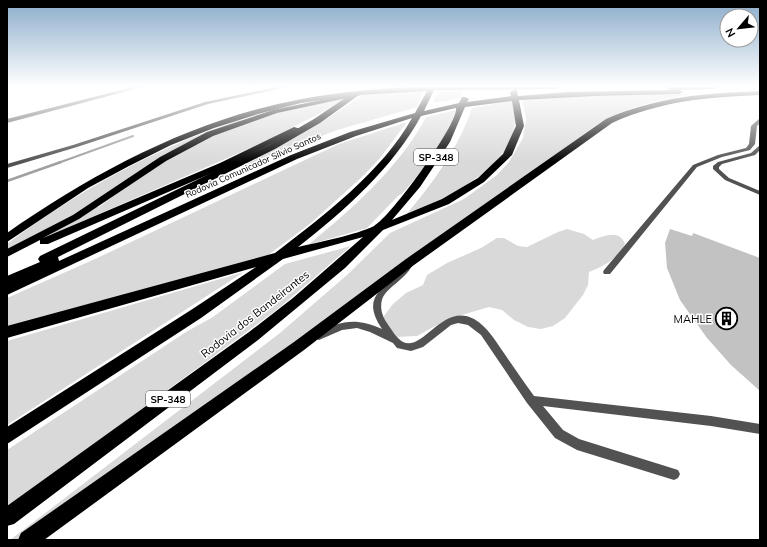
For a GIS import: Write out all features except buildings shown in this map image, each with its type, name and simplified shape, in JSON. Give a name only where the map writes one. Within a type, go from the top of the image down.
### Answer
[{"type":"highway","points":[[7,238],[48,210],[116,168],[158,148],[209,127],[243,115],[258,112]]},
{"type":"highway","points":[[7,253],[76,217],[176,151],[221,130],[276,112]]},
{"type":"highway","points":[[7,258],[223,165],[288,134],[328,112]]},
{"type":"highway","points":[[7,276],[224,172],[296,134],[329,112]]},
{"type":"highway","name":"Rodovia Comunicador Silvio Santos","points":[[7,281],[288,153],[330,136],[390,117],[414,112]]},
{"type":"highway","name":"SP-348","points":[[7,436],[200,311],[274,259],[330,215],[364,183],[403,140],[422,112]]},
{"type":"highway","name":"Rodovia Comunicador Silvio Santos","points":[[7,290],[294,156],[351,134],[403,118],[432,112]]},
{"type":"highway","name":"Rodovia dos Bandeirantes","points":[[7,517],[221,360],[326,276],[378,228],[415,187],[443,147],[461,112]]},
{"type":"highway","points":[[7,332],[103,304],[346,238],[419,215],[466,190],[494,168],[511,148],[517,135],[520,112]]},
{"type":"highway","points":[[28,540],[299,346],[410,262],[466,224],[598,128],[620,115],[629,112]]},
{"type":"street","points":[[7,121],[44,112]]},
{"type":"street","points":[[7,166],[75,146],[181,112]]},
{"type":"street","points":[[607,272],[695,166],[720,156],[748,149],[752,144],[754,126],[760,120]]},
{"type":"street","points":[[760,147],[753,154],[720,163],[716,166],[718,172],[739,184],[760,193]]},
{"type":"street","points":[[396,341],[377,314],[376,303],[382,293],[405,271],[410,262]]},
{"type":"street","points":[[299,346],[339,326],[354,324],[369,327],[396,341],[404,347],[414,346],[451,320],[462,319],[474,323],[484,332],[531,400],[552,426],[568,440],[674,474]]},
{"type":"street","points":[[531,400],[711,421],[760,429]]},
{"type":"shaded area","points":[[281,112],[323,112],[262,143],[53,234],[51,233],[96,207],[99,207],[160,162],[214,134]]},
{"type":"shaded area","points":[[338,112],[401,112],[337,130],[242,167]]},
{"type":"shaded area","points":[[455,112],[446,133],[433,155],[402,194],[399,195],[367,228],[308,245],[358,202],[373,187],[415,136],[426,117]]},
{"type":"shaded area","points":[[471,112],[514,112],[514,129],[508,145],[498,159],[470,183],[453,193],[405,216],[444,165],[460,138]]},
{"type":"shaded area","points":[[524,112],[623,112],[598,124],[22,540],[10,540],[280,333],[347,275],[390,233],[464,199],[497,175],[509,162],[523,138],[526,119]]},
{"type":"shaded area","points":[[239,120],[241,121],[205,135],[63,222],[7,251],[7,244],[35,224],[62,206],[118,173],[176,144]]},
{"type":"shaded area","points":[[407,122],[380,158],[363,176],[311,223],[267,256],[7,328],[7,298],[95,259],[339,144]]},
{"type":"shaded area","points":[[567,229],[584,234],[593,240],[611,235],[619,236],[625,244],[619,254],[614,258],[589,272],[588,285],[583,295],[565,318],[553,326],[541,329],[528,327],[514,320],[502,310],[489,307],[448,319],[417,336],[396,337],[381,326],[384,316],[393,304],[406,293],[423,285],[427,275],[447,263],[481,248],[497,238],[504,238],[518,246],[527,247]]},
{"type":"shaded area","points":[[351,246],[279,308],[7,508],[7,450],[186,332],[213,317],[285,264]]},
{"type":"shaded area","points":[[244,272],[7,425],[7,341]]},
{"type":"waterway","points":[[58,163],[133,136]]},
{"type":"waterway","points":[[7,181],[61,162]]},
{"type":"place","name":"MAHLE","points":[[727,319]]}]
